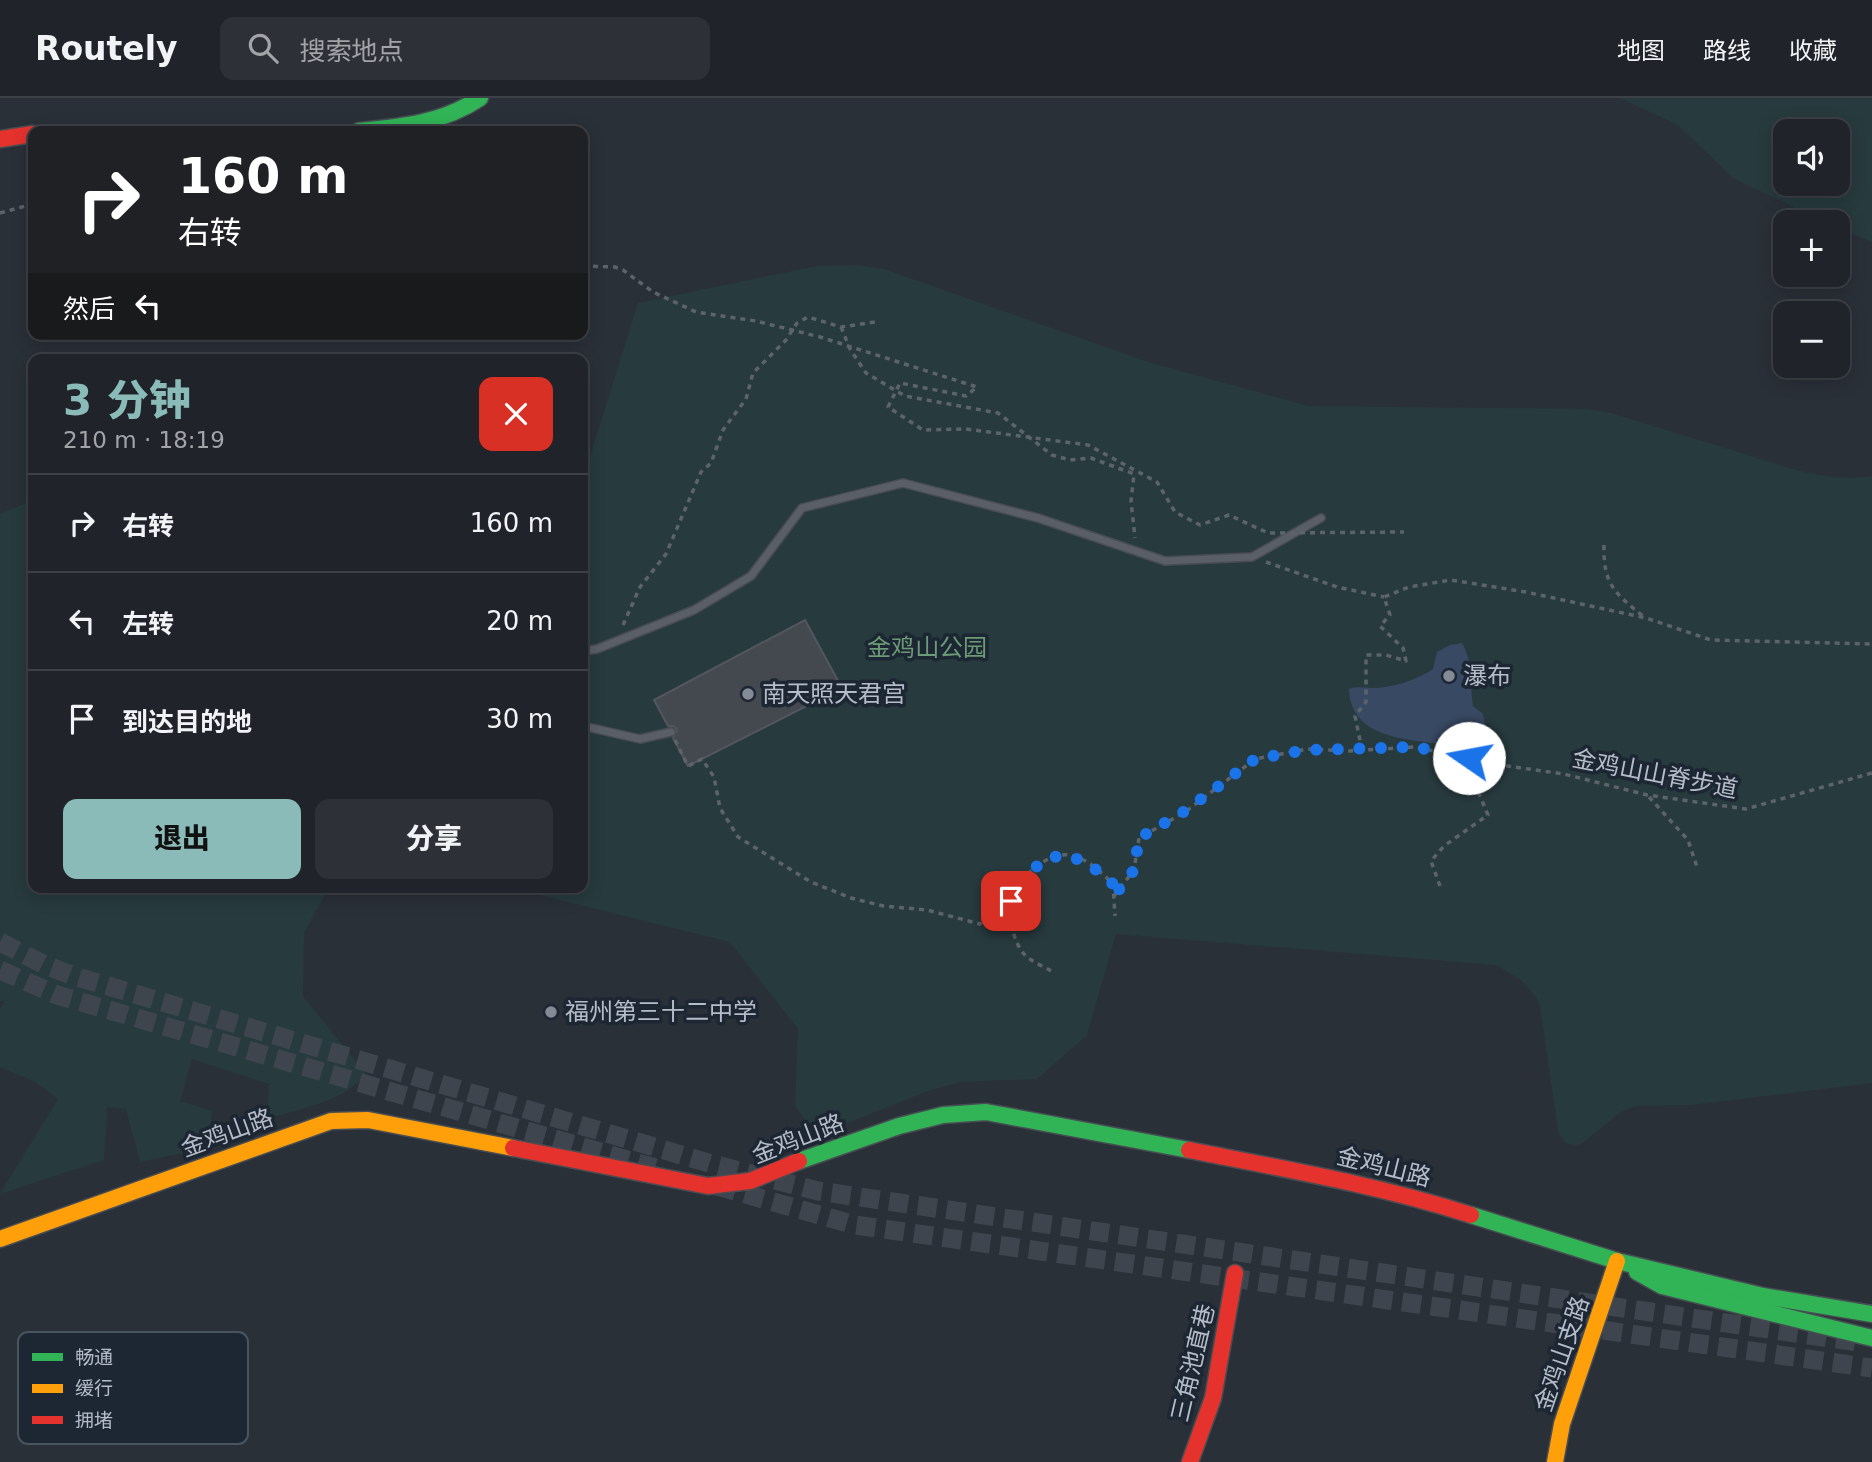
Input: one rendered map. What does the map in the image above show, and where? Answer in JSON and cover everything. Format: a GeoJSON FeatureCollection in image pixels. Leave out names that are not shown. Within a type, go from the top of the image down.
{"type":"FeatureCollection","features":[{"type":"Feature","properties":{"kind":"street"},"geometry":{"type":"LineString","coordinates":[[404,126],[452,116],[480,98]]}},
{"type":"Feature","properties":{"kind":"street"},"geometry":{"type":"LineString","coordinates":[[0,139],[28,135]]}},
{"type":"Feature","properties":{"kind":"street","name":"金鸡山路"},"geometry":{"type":"LineString","coordinates":[[0,1239],[331,1121],[368,1119],[708,1186],[726,1187],[755,1180],[814,1155],[923,1119],[978,1111],[1355,1181],[1402,1193],[1617,1261]]}},
{"type":"Feature","properties":{"kind":"street"},"geometry":{"type":"LineString","coordinates":[[1617,1261],[1763,1296],[1872,1314]]}},
{"type":"Feature","properties":{"kind":"street"},"geometry":{"type":"LineString","coordinates":[[1617,1261],[1662,1286],[1853,1332],[1872,1340]]}},
{"type":"Feature","properties":{"kind":"street","name":"金鸡山支路"},"geometry":{"type":"LineString","coordinates":[[1555,1462],[1562,1424],[1617,1261]]}},
{"type":"Feature","properties":{"kind":"street","name":"三角池直巷"},"geometry":{"type":"LineString","coordinates":[[1190,1462],[1213,1398],[1236,1273]]}},
{"type":"Feature","properties":{"kind":"lane"},"geometry":{"type":"LineString","coordinates":[[588,650],[613,643],[694,610],[751,576],[802,508],[902,483],[1038,518],[1165,561],[1252,557],[1321,518]]}},
{"type":"Feature","properties":{"kind":"lane"},"geometry":{"type":"LineString","coordinates":[[588,727],[640,739],[671,732]]}},
{"type":"Feature","properties":{"kind":"path"},"geometry":{"type":"LineString","coordinates":[[0,213],[28,205]]}},
{"type":"Feature","properties":{"kind":"path"},"geometry":{"type":"LineString","coordinates":[[588,266],[615,267],[623,270],[653,292],[696,312],[756,321],[820,337],[977,387],[966,396],[900,383],[888,407],[923,430],[966,429],[1088,445],[1157,482],[1175,512],[1200,525],[1229,515],[1268,533],[1404,532]]}},
{"type":"Feature","properties":{"kind":"path"},"geometry":{"type":"LineString","coordinates":[[613,643],[640,587],[666,554],[701,472],[711,463],[723,430],[746,398],[753,373],[786,340],[797,323],[808,317],[841,327],[875,322]]}},
{"type":"Feature","properties":{"kind":"path"},"geometry":{"type":"LineString","coordinates":[[841,327],[850,349],[866,373],[905,397],[998,413],[1052,456],[1070,460],[1091,458],[1133,474],[1131,501],[1137,551]]}},
{"type":"Feature","properties":{"kind":"path"},"geometry":{"type":"LineString","coordinates":[[1604,545],[1603,567],[1615,593],[1646,618]]}},
{"type":"Feature","properties":{"kind":"path"},"geometry":{"type":"LineString","coordinates":[[1252,557],[1337,587],[1384,597],[1409,587],[1451,580],[1527,592],[1646,618],[1711,640],[1872,644]]}},
{"type":"Feature","properties":{"kind":"path"},"geometry":{"type":"LineString","coordinates":[[1362,750],[1354,716],[1366,702],[1366,655],[1387,655],[1406,661],[1404,648],[1380,626],[1390,615],[1384,597]]}},
{"type":"Feature","properties":{"kind":"path"},"geometry":{"type":"LineString","coordinates":[[671,732],[688,766],[702,759],[714,778],[720,808],[738,837],[811,882],[883,906],[928,910],[980,925],[996,908],[1011,901]]}},
{"type":"Feature","properties":{"kind":"path","name":"金鸡山山脊步道"},"geometry":{"type":"LineString","coordinates":[[1114,896],[1134,870],[1139,838],[1185,811],[1255,759],[1307,750],[1415,747],[1564,774],[1647,795],[1746,808],[1872,773]]}},
{"type":"Feature","properties":{"kind":"path"},"geometry":{"type":"LineString","coordinates":[[1440,887],[1431,860],[1444,846],[1488,815],[1475,783],[1469,758]]}},
{"type":"Feature","properties":{"kind":"path"},"geometry":{"type":"LineString","coordinates":[[1647,795],[1688,840],[1697,867]]}},
{"type":"Feature","properties":{"kind":"path"},"geometry":{"type":"LineString","coordinates":[[1051,971],[1025,956],[1017,942],[1011,901],[1024,878],[1051,857],[1072,855],[1096,868],[1113,884],[1115,916]]}},
{"type":"Feature","properties":{"kind":"green space"},"geometry":{"type":"Polygon","coordinates":[[[1620,98],[1872,98],[1872,242],[1850,233],[1850,210],[1800,210],[1733,178],[1678,125],[1620,98]]]}},
{"type":"Feature","properties":{"kind":"green space","name":"金鸡山公园"},"geometry":{"type":"Polygon","coordinates":[[[856,265],[884,269],[1148,362],[1308,406],[1587,409],[1611,413],[1820,475],[1855,478],[1872,476],[1872,1083],[1692,1105],[1636,1106],[1621,1112],[1581,1144],[1572,1145],[1561,1138],[1558,1130],[1540,1007],[1536,997],[1521,980],[1496,965],[1116,934],[1087,1035],[1037,1079],[960,1082],[928,1091],[837,1127],[812,1130],[795,1106],[798,1029],[730,942],[531,893],[588,893],[588,463],[638,303],[817,266],[856,265]]]}},
{"type":"Feature","properties":{"kind":"green space"},"geometry":{"type":"Polygon","coordinates":[[[28,502],[28,893],[326,893],[304,933],[303,996],[366,1074],[357,1084],[333,1098],[267,1119],[269,1084],[192,1059],[180,1101],[212,1111],[208,1148],[140,1162],[126,1109],[107,1107],[104,1160],[0,1194],[58,1099],[35,1082],[0,1067],[0,1009],[5,1001],[0,1001],[0,514],[28,502]]]}},
{"type":"Feature","properties":{"kind":"water"},"geometry":{"type":"Polygon","coordinates":[[[1462,643],[1470,665],[1473,706],[1483,714],[1487,735],[1480,741],[1458,746],[1399,738],[1375,730],[1357,714],[1351,703],[1349,689],[1388,687],[1412,680],[1433,669],[1437,652],[1450,645],[1462,643]]]}},
{"type":"Feature","properties":{"kind":"building","name":"南天照天君宫"},"geometry":{"type":"Polygon","coordinates":[[[805,620],[842,688],[688,766],[673,738],[677,730],[668,726],[654,700],[805,620]]]}},
{"type":"Feature","properties":{"kind":"tunnel"},"geometry":{"type":"LineString","coordinates":[[0,942],[45,965],[74,976],[712,1164],[818,1191],[1864,1343]]}},
{"type":"Feature","properties":{"kind":"tunnel"},"geometry":{"type":"LineString","coordinates":[[0,970],[57,995],[655,1168]]}},
{"type":"Feature","properties":{"kind":"tunnel"},"geometry":{"type":"LineString","coordinates":[[717,1186],[855,1225],[1872,1368]]}},
{"type":"Feature","properties":{"kind":"traffic: fast"},"geometry":{"type":"LineString","coordinates":[[398,126],[452,113],[480,98]]}},
{"type":"Feature","properties":{"kind":"traffic: fast"},"geometry":{"type":"LineString","coordinates":[[799,1161],[899,1126],[943,1115],[986,1112],[1189,1150]]}},
{"type":"Feature","properties":{"kind":"traffic: fast"},"geometry":{"type":"LineString","coordinates":[[1471,1215],[1617,1261],[1763,1296],[1872,1314]]}},
{"type":"Feature","properties":{"kind":"traffic: fast"},"geometry":{"type":"LineString","coordinates":[[1637,1272],[1662,1286],[1872,1338]]}},
{"type":"Feature","properties":{"kind":"traffic: slow"},"geometry":{"type":"LineString","coordinates":[[0,1239],[331,1121],[368,1120],[513,1148]]}},
{"type":"Feature","properties":{"kind":"traffic: slow"},"geometry":{"type":"LineString","coordinates":[[1555,1462],[1562,1424],[1617,1261]]}},
{"type":"Feature","properties":{"kind":"traffic: jam"},"geometry":{"type":"LineString","coordinates":[[0,139],[28,135]]}},
{"type":"Feature","properties":{"kind":"traffic: jam"},"geometry":{"type":"LineString","coordinates":[[513,1148],[708,1186],[750,1181],[799,1161]]}},
{"type":"Feature","properties":{"kind":"traffic: jam"},"geometry":{"type":"LineString","coordinates":[[1189,1150],[1366,1186],[1471,1215]]}},
{"type":"Feature","properties":{"kind":"traffic: jam"},"geometry":{"type":"LineString","coordinates":[[1190,1462],[1213,1398],[1235,1273]]}},
{"type":"Feature","properties":{"kind":"place","name":"瀑布"},"geometry":{"type":"Point","coordinates":[1449,676]}},
{"type":"Feature","properties":{"kind":"place","name":"南天照天君宫"},"geometry":{"type":"Point","coordinates":[748,694]}},
{"type":"Feature","properties":{"kind":"place","name":"福州第三十二中学"},"geometry":{"type":"Point","coordinates":[551,1012]}},
{"type":"Feature","properties":{"kind":"route"},"geometry":{"type":"LineString","coordinates":[[1011,901],[1024,878],[1051,857],[1072,855],[1096,868],[1113,884],[1114,896],[1134,870],[1139,838],[1185,811],[1255,759],[1307,750],[1349,751],[1415,747],[1469,758]]}}]}
